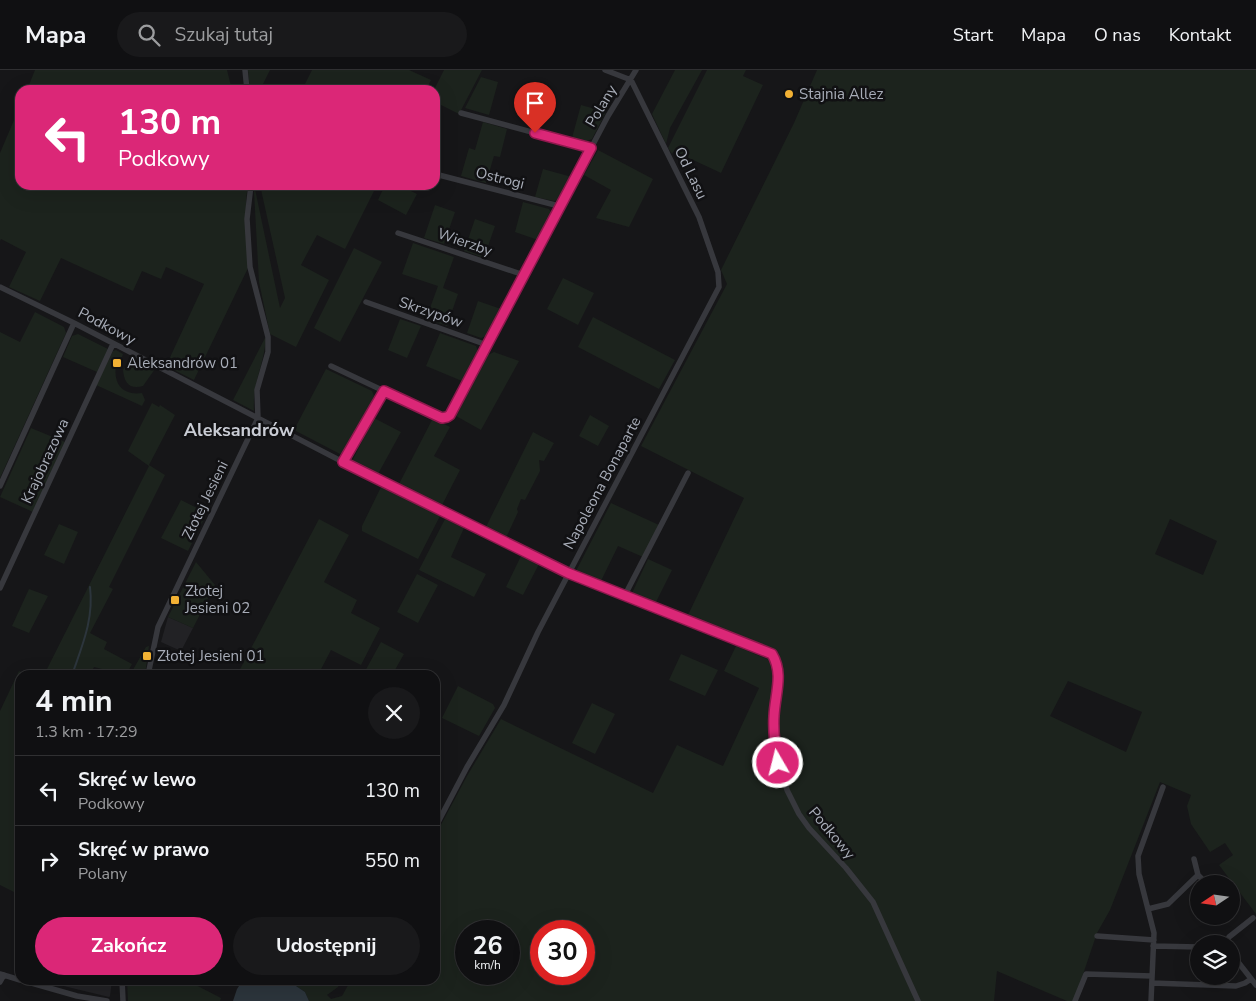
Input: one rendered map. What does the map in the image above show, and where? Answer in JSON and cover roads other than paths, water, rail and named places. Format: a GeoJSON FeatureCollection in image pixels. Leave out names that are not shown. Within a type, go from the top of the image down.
{"type":"FeatureCollection","features":[{"type":"Feature","properties":{"kind":"street"},"geometry":{"type":"LineString","coordinates":[[245,70],[246,85]]}},
{"type":"Feature","properties":{"kind":"street"},"geometry":{"type":"LineString","coordinates":[[605,70],[631,80]]}},
{"type":"Feature","properties":{"kind":"street","name":"Polany"},"geometry":{"type":"LineString","coordinates":[[384,391],[442,418],[447,417],[608,116],[636,70]]}},
{"type":"Feature","properties":{"kind":"street","name":"Od Lasu"},"geometry":{"type":"LineString","coordinates":[[631,80],[699,217],[720,281]]}},
{"type":"Feature","properties":{"kind":"street"},"geometry":{"type":"LineString","coordinates":[[461,113],[591,148]]}},
{"type":"Feature","properties":{"kind":"street","name":"Ostrogi"},"geometry":{"type":"LineString","coordinates":[[440,175],[559,206]]}},
{"type":"Feature","properties":{"kind":"street","name":"Złotej Jesieni"},"geometry":{"type":"LineString","coordinates":[[149,670],[158,626],[258,418],[257,390],[269,346],[250,267],[248,219],[251,190]]}},
{"type":"Feature","properties":{"kind":"street","name":"Wierzby"},"geometry":{"type":"LineString","coordinates":[[398,233],[524,275]]}},
{"type":"Feature","properties":{"kind":"street","name":"Napoleona Bonaparte"},"geometry":{"type":"LineString","coordinates":[[440,818],[467,767],[504,706],[538,632],[718,291],[720,281]]}},
{"type":"Feature","properties":{"kind":"street","name":"Podkowy"},"geometry":{"type":"LineString","coordinates":[[0,287],[74,323],[343,462],[568,573],[772,654],[778,663],[779,674],[774,714],[776,751],[787,790],[799,814],[809,828],[846,868],[873,902],[918,1001]]}},
{"type":"Feature","properties":{"kind":"street","name":"Skrzypów"},"geometry":{"type":"LineString","coordinates":[[366,302],[487,345]]}},
{"type":"Feature","properties":{"kind":"street"},"geometry":{"type":"LineString","coordinates":[[0,486],[74,323]]}},
{"type":"Feature","properties":{"kind":"street","name":"Krajobrazowa"},"geometry":{"type":"LineString","coordinates":[[0,588],[113,344]]}},
{"type":"Feature","properties":{"kind":"street"},"geometry":{"type":"LineString","coordinates":[[331,366],[384,391],[343,462]]}},
{"type":"Feature","properties":{"kind":"street"},"geometry":{"type":"LineString","coordinates":[[626,595],[688,473]]}},
{"type":"Feature","properties":{"kind":"street"},"geometry":{"type":"LineString","coordinates":[[1151,1001],[1153,926],[1139,874],[1138,856],[1163,787]]}},
{"type":"Feature","properties":{"kind":"street"},"geometry":{"type":"LineString","coordinates":[[1148,909],[1168,904],[1198,874],[1194,859]]}},
{"type":"Feature","properties":{"kind":"street"},"geometry":{"type":"LineString","coordinates":[[1232,935],[1253,918]]}},
{"type":"Feature","properties":{"kind":"street"},"geometry":{"type":"LineString","coordinates":[[1097,936],[1190,946]]}},
{"type":"Feature","properties":{"kind":"street"},"geometry":{"type":"LineString","coordinates":[[1240,964],[1256,985]]}},
{"type":"Feature","properties":{"kind":"street"},"geometry":{"type":"LineString","coordinates":[[1075,1001],[1086,974],[1152,976]]}},
{"type":"Feature","properties":{"kind":"street"},"geometry":{"type":"LineString","coordinates":[[0,982],[2,975],[15,978]]}},
{"type":"Feature","properties":{"kind":"street"},"geometry":{"type":"LineString","coordinates":[[1152,983],[1236,986],[1252,979]]}},
{"type":"Feature","properties":{"kind":"street"},"geometry":{"type":"LineString","coordinates":[[36,985],[76,998],[107,1001]]}},
{"type":"Feature","properties":{"kind":"street"},"geometry":{"type":"LineString","coordinates":[[122,985],[123,1001]]}},
{"type":"Feature","properties":{"kind":"waterway"},"geometry":{"type":"LineString","coordinates":[[74,670],[89,621],[90,587]]}},
{"type":"Feature","properties":{"kind":"place","name":"Stajnia Allez"},"geometry":{"type":"Point","coordinates":[789,94]}},
{"type":"Feature","properties":{"kind":"place","name":"Aleksandrów 01"},"geometry":{"type":"Point","coordinates":[117,363]}},
{"type":"Feature","properties":{"kind":"place","name":"Złotej Jesieni 02"},"geometry":{"type":"Point","coordinates":[175,600]}},
{"type":"Feature","properties":{"kind":"place","name":"Złotej Jesieni 01"},"geometry":{"type":"Point","coordinates":[147,656]}},
{"type":"Feature","properties":{"kind":"district","name":"Aleksandrów"},"geometry":{"type":"Point","coordinates":[239,430]}}]}
